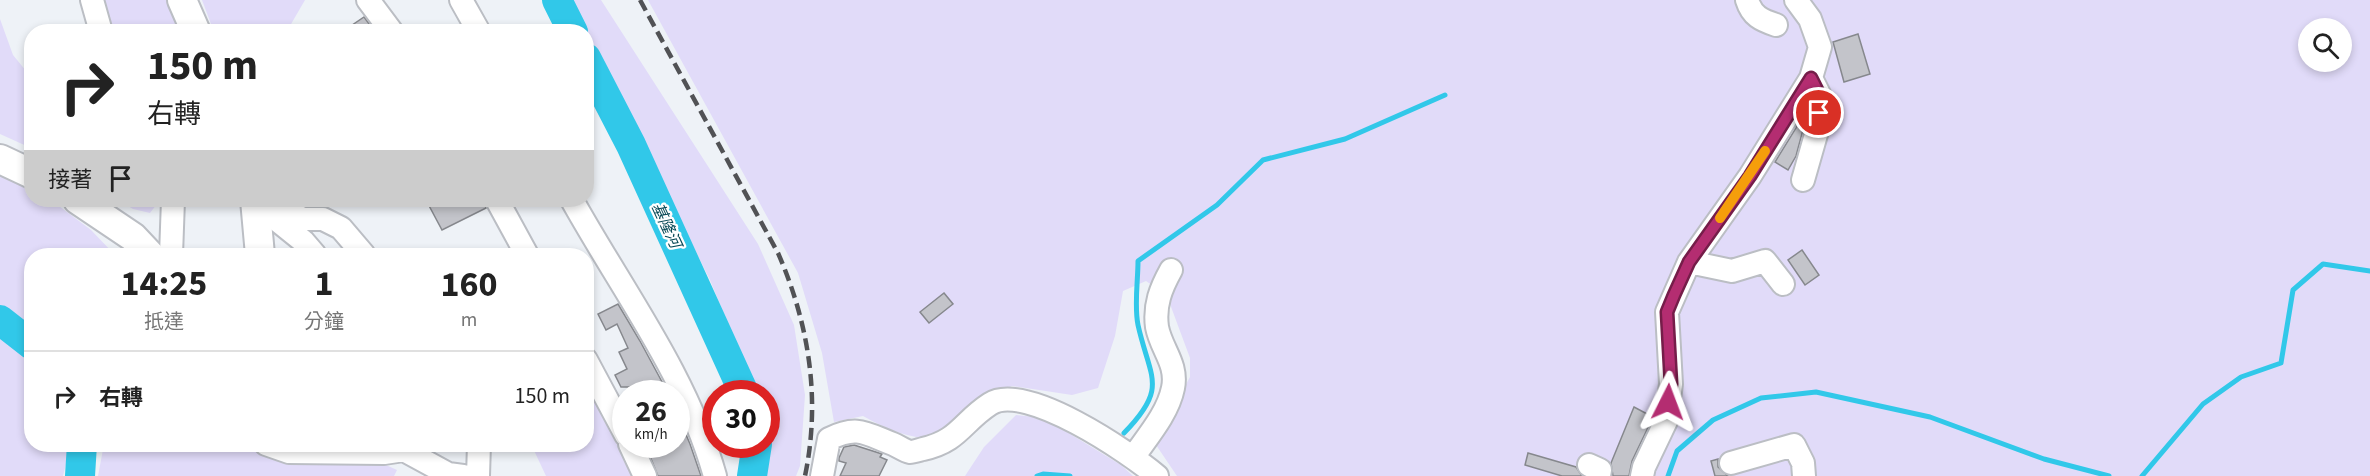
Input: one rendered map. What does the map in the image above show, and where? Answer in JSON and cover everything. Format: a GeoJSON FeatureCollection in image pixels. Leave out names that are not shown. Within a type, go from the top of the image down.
{"type":"FeatureCollection","features":[{"type":"Feature","properties":{"kind":"main road"},"geometry":{"type":"LineString","coordinates":[[182,0],[192,24]]}},
{"type":"Feature","properties":{"kind":"main road"},"geometry":{"type":"LineString","coordinates":[[0,159],[24,170]]}},
{"type":"Feature","properties":{"kind":"main road"},"geometry":{"type":"LineString","coordinates":[[88,207],[133,237],[143,248]]}},
{"type":"Feature","properties":{"kind":"main road"},"geometry":{"type":"LineString","coordinates":[[259,207],[260,248]]}},
{"type":"Feature","properties":{"kind":"street"},"geometry":{"type":"LineString","coordinates":[[92,0],[99,24]]}},
{"type":"Feature","properties":{"kind":"street"},"geometry":{"type":"LineString","coordinates":[[368,0],[386,24]]}},
{"type":"Feature","properties":{"kind":"street"},"geometry":{"type":"LineString","coordinates":[[461,0],[474,24]]}},
{"type":"Feature","properties":{"kind":"street"},"geometry":{"type":"LineString","coordinates":[[1747,0],[1750,10],[1760,19],[1776,25]]}},
{"type":"Feature","properties":{"kind":"street"},"geometry":{"type":"LineString","coordinates":[[1642,476],[1666,421],[1671,384],[1667,312],[1689,262],[1750,176],[1811,78],[1820,47],[1810,19],[1796,0]]}},
{"type":"Feature","properties":{"kind":"street"},"geometry":{"type":"LineString","coordinates":[[1803,180],[1819,124],[1820,96],[1811,78]]}},
{"type":"Feature","properties":{"kind":"street"},"geometry":{"type":"LineString","coordinates":[[171,248],[173,207]]}},
{"type":"Feature","properties":{"kind":"street"},"geometry":{"type":"LineString","coordinates":[[266,207],[309,248]]}},
{"type":"Feature","properties":{"kind":"street"},"geometry":{"type":"LineString","coordinates":[[274,207],[303,219],[323,219],[341,228],[358,248]]}},
{"type":"Feature","properties":{"kind":"street"},"geometry":{"type":"LineString","coordinates":[[501,207],[523,248]]}},
{"type":"Feature","properties":{"kind":"street"},"geometry":{"type":"LineString","coordinates":[[576,207],[647,325],[681,389],[707,447],[715,476]]}},
{"type":"Feature","properties":{"kind":"street"},"geometry":{"type":"LineString","coordinates":[[1689,262],[1732,271],[1765,261],[1783,284]]}},
{"type":"Feature","properties":{"kind":"street"},"geometry":{"type":"LineString","coordinates":[[1134,456],[1160,419],[1173,388],[1172,363],[1157,328],[1160,291],[1171,270]]}},
{"type":"Feature","properties":{"kind":"street"},"geometry":{"type":"LineString","coordinates":[[594,375],[612,409]]}},
{"type":"Feature","properties":{"kind":"street"},"geometry":{"type":"LineString","coordinates":[[822,476],[829,439],[846,430],[858,430],[910,452],[944,444],[992,402],[1014,399],[1041,406],[1099,434],[1134,456],[1157,476]]}},
{"type":"Feature","properties":{"kind":"street"},"geometry":{"type":"LineString","coordinates":[[1731,463],[1794,445],[1803,464],[1804,476]]}},
{"type":"Feature","properties":{"kind":"street"},"geometry":{"type":"LineString","coordinates":[[289,452],[391,452]]}},
{"type":"Feature","properties":{"kind":"street"},"geometry":{"type":"LineString","coordinates":[[408,452],[448,474],[464,476]]}},
{"type":"Feature","properties":{"kind":"street"},"geometry":{"type":"LineString","coordinates":[[432,452],[464,476]]}},
{"type":"Feature","properties":{"kind":"street"},"geometry":{"type":"LineString","coordinates":[[478,476],[479,452]]}},
{"type":"Feature","properties":{"kind":"street"},"geometry":{"type":"LineString","coordinates":[[637,458],[645,476]]}},
{"type":"Feature","properties":{"kind":"shaded area"},"geometry":{"type":"Polygon","coordinates":[[[98,0],[171,0],[182,24],[109,24],[98,0]]]}},
{"type":"Feature","properties":{"kind":"shaded area"},"geometry":{"type":"Polygon","coordinates":[[[202,0],[305,0],[291,24],[211,24],[202,0]]]}},
{"type":"Feature","properties":{"kind":"shaded area"},"geometry":{"type":"Polygon","coordinates":[[[569,0],[601,0],[758,244],[794,325],[805,395],[800,466],[796,476],[764,476],[764,458],[780,458],[780,380],[751,380],[710,280],[594,50],[594,24],[581,24],[569,0]]]}},
{"type":"Feature","properties":{"kind":"shaded area"},"geometry":{"type":"Polygon","coordinates":[[[648,0],[2370,0],[2370,476],[1177,476],[1154,442],[1190,377],[1190,358],[1167,296],[1146,281],[1123,291],[1115,336],[1098,388],[1072,395],[1012,386],[980,402],[936,439],[898,432],[863,416],[834,422],[822,353],[798,273],[648,0]]]}},
{"type":"Feature","properties":{"kind":"shaded area"},"geometry":{"type":"Polygon","coordinates":[[[0,19],[13,55],[24,68],[24,145],[0,134],[0,19]]]}},
{"type":"Feature","properties":{"kind":"shaded area"},"geometry":{"type":"Polygon","coordinates":[[[0,169],[24,183],[24,207],[60,207],[91,230],[108,248],[24,248],[24,320],[0,305],[0,169]]]}},
{"type":"Feature","properties":{"kind":"shaded area"},"geometry":{"type":"Polygon","coordinates":[[[130,207],[155,207],[150,213],[130,207]]]}},
{"type":"Feature","properties":{"kind":"shaded area"},"geometry":{"type":"Polygon","coordinates":[[[0,333],[24,355],[24,452],[67,452],[68,456],[63,476],[0,476],[0,333]]]}},
{"type":"Feature","properties":{"kind":"shaded area"},"geometry":{"type":"Polygon","coordinates":[[[594,395],[612,427],[612,458],[629,458],[635,476],[546,476],[535,452],[594,452],[594,395]]]}},
{"type":"Feature","properties":{"kind":"shaded area"},"geometry":{"type":"Polygon","coordinates":[[[1016,415],[1044,418],[1121,465],[1133,476],[965,476],[984,447],[1016,415]]]}},
{"type":"Feature","properties":{"kind":"shaded area"},"geometry":{"type":"Polygon","coordinates":[[[102,452],[265,452],[278,457],[325,464],[386,465],[397,470],[394,476],[98,476],[102,452]]]}},
{"type":"Feature","properties":{"kind":"building"},"geometry":{"type":"Polygon","coordinates":[[[364,17],[369,24],[354,24],[364,17]]]}},
{"type":"Feature","properties":{"kind":"building"},"geometry":{"type":"Polygon","coordinates":[[[1858,34],[1870,74],[1844,82],[1833,42],[1858,34]]]}},
{"type":"Feature","properties":{"kind":"building"},"geometry":{"type":"Polygon","coordinates":[[[1799,123],[1804,126],[1796,156],[1788,170],[1775,162],[1799,123]]]}},
{"type":"Feature","properties":{"kind":"building"},"geometry":{"type":"Polygon","coordinates":[[[430,207],[486,207],[486,208],[442,230],[430,207]]]}},
{"type":"Feature","properties":{"kind":"building"},"geometry":{"type":"Polygon","coordinates":[[[1802,250],[1819,275],[1805,285],[1788,260],[1802,250]]]}},
{"type":"Feature","properties":{"kind":"building"},"geometry":{"type":"Polygon","coordinates":[[[944,293],[953,304],[929,323],[920,312],[944,293]]]}},
{"type":"Feature","properties":{"kind":"building"},"geometry":{"type":"Polygon","coordinates":[[[618,304],[661,380],[618,380],[615,375],[627,369],[619,352],[628,348],[617,324],[606,330],[598,314],[618,304]]]}},
{"type":"Feature","properties":{"kind":"building"},"geometry":{"type":"Polygon","coordinates":[[[1634,407],[1653,417],[1632,461],[1629,476],[1613,476],[1611,463],[1634,407]]]}},
{"type":"Feature","properties":{"kind":"building"},"geometry":{"type":"Polygon","coordinates":[[[690,444],[701,476],[658,476],[651,458],[690,458],[690,444]]]}},
{"type":"Feature","properties":{"kind":"building"},"geometry":{"type":"Polygon","coordinates":[[[854,445],[882,454],[880,457],[887,460],[879,476],[840,476],[846,463],[839,461],[839,458],[844,447],[854,445]]]}},
{"type":"Feature","properties":{"kind":"building"},"geometry":{"type":"Polygon","coordinates":[[[1528,453],[1576,467],[1582,476],[1562,476],[1525,465],[1528,453]]]}},
{"type":"Feature","properties":{"kind":"building"},"geometry":{"type":"Polygon","coordinates":[[[1718,459],[1718,467],[1728,476],[1715,476],[1711,461],[1718,459]]]}},
{"type":"Feature","properties":{"kind":"waterway","name":"基隆河"},"geometry":{"type":"LineString","coordinates":[[557,0],[569,24]]}},
{"type":"Feature","properties":{"kind":"waterway","name":"基隆河"},"geometry":{"type":"LineString","coordinates":[[594,73],[631,145],[738,380]]}},
{"type":"Feature","properties":{"kind":"waterway"},"geometry":{"type":"LineString","coordinates":[[1124,433],[1147,404],[1152,382],[1137,318],[1138,261],[1217,205],[1263,160],[1345,139],[1445,95]]}},
{"type":"Feature","properties":{"kind":"waterway"},"geometry":{"type":"LineString","coordinates":[[2142,476],[2203,404],[2241,377],[2281,363],[2293,290],[2323,264],[2370,271]]}},
{"type":"Feature","properties":{"kind":"waterway"},"geometry":{"type":"LineString","coordinates":[[0,320],[24,339]]}},
{"type":"Feature","properties":{"kind":"waterway"},"geometry":{"type":"LineString","coordinates":[[1668,476],[1677,451],[1713,420],[1761,398],[1816,392],[1930,417],[2044,459],[2109,476]]}},
{"type":"Feature","properties":{"kind":"waterway"},"geometry":{"type":"LineString","coordinates":[[80,476],[82,452]]}},
{"type":"Feature","properties":{"kind":"waterway","name":"基隆河"},"geometry":{"type":"LineString","coordinates":[[752,476],[755,458]]}},
{"type":"Feature","properties":{"kind":"waterway"},"geometry":{"type":"LineString","coordinates":[[1037,476],[1043,474],[1070,476]]}},
{"type":"Feature","properties":{"kind":"railway"},"geometry":{"type":"LineString","coordinates":[[640,0],[778,253],[789,280],[804,334],[812,390],[810,447],[805,476]]}},
{"type":"Feature","properties":{"kind":"slow traffic"},"geometry":{"type":"LineString","coordinates":[[1720,218],[1765,151]]}},
{"type":"Feature","properties":{"kind":"route"},"geometry":{"type":"LineString","coordinates":[[1668,402],[1671,384],[1667,312],[1689,262],[1750,176],[1811,78],[1820,96],[1819,113]]}}]}
